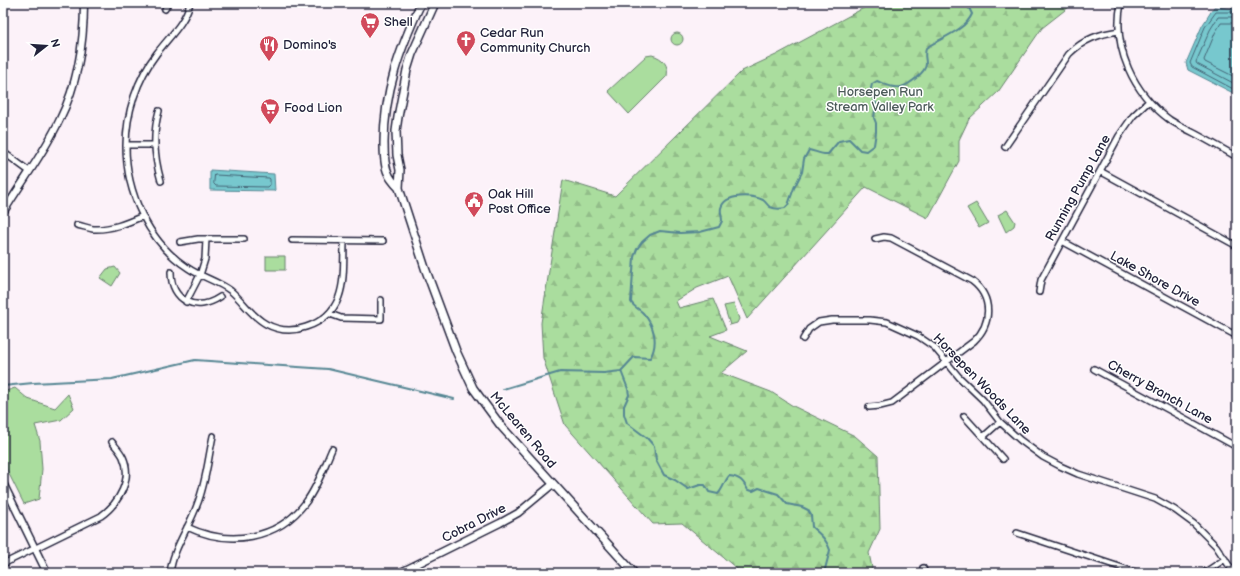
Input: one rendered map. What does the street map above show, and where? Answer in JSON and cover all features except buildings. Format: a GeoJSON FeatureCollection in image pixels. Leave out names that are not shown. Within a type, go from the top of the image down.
{"type":"FeatureCollection","features":[{"type":"Feature","properties":{"kind":"main road","name":"McLearen Road"},"geometry":{"type":"LineString","coordinates":[[421,3],[398,56],[391,80],[385,116],[384,149],[387,173],[399,188],[425,268],[456,351],[473,388],[500,426],[634,573]]}},
{"type":"Feature","properties":{"kind":"main road","name":"McLearen Road"},"geometry":{"type":"LineString","coordinates":[[399,188],[400,170],[397,155],[396,131],[404,83],[412,54],[435,3]]}},
{"type":"Feature","properties":{"kind":"street"},"geometry":{"type":"LineString","coordinates":[[3,213],[61,118],[79,61],[82,44],[84,3]]}},
{"type":"Feature","properties":{"kind":"street"},"geometry":{"type":"LineString","coordinates":[[165,9],[168,3]]}},
{"type":"Feature","properties":{"kind":"street"},"geometry":{"type":"LineString","coordinates":[[190,3],[182,22],[155,55],[139,83],[130,112],[126,145],[129,176],[133,192],[143,216],[153,233],[173,256],[200,275],[229,290],[237,296],[259,319],[280,329],[288,330],[302,328],[318,322],[330,314],[342,291],[344,241]]}},
{"type":"Feature","properties":{"kind":"street"},"geometry":{"type":"LineString","coordinates":[[1121,3],[1119,31],[1128,69],[1134,81],[1149,101],[1172,121],[1237,157]]}},
{"type":"Feature","properties":{"kind":"street"},"geometry":{"type":"LineString","coordinates":[[1005,147],[1069,54],[1091,37],[1119,31]]}},
{"type":"Feature","properties":{"kind":"street","name":"Running Pump Lane"},"geometry":{"type":"LineString","coordinates":[[1039,292],[1041,280],[1124,128],[1149,101]]}},
{"type":"Feature","properties":{"kind":"street"},"geometry":{"type":"LineString","coordinates":[[159,111],[155,128],[154,144],[156,162],[161,181]]}},
{"type":"Feature","properties":{"kind":"street"},"geometry":{"type":"LineString","coordinates":[[126,145],[154,144]]}},
{"type":"Feature","properties":{"kind":"street"},"geometry":{"type":"LineString","coordinates":[[3,152],[30,171]]}},
{"type":"Feature","properties":{"kind":"street"},"geometry":{"type":"LineString","coordinates":[[1100,171],[1237,246]]}},
{"type":"Feature","properties":{"kind":"street"},"geometry":{"type":"LineString","coordinates":[[78,224],[93,229],[110,228],[126,224],[143,216]]}},
{"type":"Feature","properties":{"kind":"street"},"geometry":{"type":"LineString","coordinates":[[869,407],[892,403],[974,341],[983,332],[988,316],[988,308],[984,294],[977,284],[891,238],[884,237],[875,239]]}},
{"type":"Feature","properties":{"kind":"street"},"geometry":{"type":"LineString","coordinates":[[180,242],[192,239],[244,240]]}},
{"type":"Feature","properties":{"kind":"street"},"geometry":{"type":"LineString","coordinates":[[186,302],[200,275],[205,259],[206,239]]}},
{"type":"Feature","properties":{"kind":"street"},"geometry":{"type":"LineString","coordinates":[[292,240],[383,241]]}},
{"type":"Feature","properties":{"kind":"street","name":"Lake Shore Drive"},"geometry":{"type":"LineString","coordinates":[[1062,241],[1237,336]]}},
{"type":"Feature","properties":{"kind":"street"},"geometry":{"type":"LineString","coordinates":[[171,272],[174,287],[177,293],[186,302],[201,304],[208,303],[220,297]]}},
{"type":"Feature","properties":{"kind":"street"},"geometry":{"type":"LineString","coordinates":[[330,314],[341,318],[381,319],[381,300]]}},
{"type":"Feature","properties":{"kind":"street","name":"Horsepen Woods Lane"},"geometry":{"type":"LineString","coordinates":[[803,339],[809,329],[819,322],[832,320],[870,320],[888,322],[918,336],[934,347],[959,377],[983,400],[1000,422],[1043,458],[1078,474],[1154,499],[1175,510],[1194,524],[1216,546],[1234,573]]}},
{"type":"Feature","properties":{"kind":"street","name":"Cherry Branch Lane"},"geometry":{"type":"LineString","coordinates":[[1094,369],[1237,447]]}},
{"type":"Feature","properties":{"kind":"street"},"geometry":{"type":"LineString","coordinates":[[964,416],[1003,459]]}},
{"type":"Feature","properties":{"kind":"street"},"geometry":{"type":"LineString","coordinates":[[983,437],[1000,422]]}},
{"type":"Feature","properties":{"kind":"street"},"geometry":{"type":"LineString","coordinates":[[170,573],[173,558],[178,545],[196,509],[203,488],[213,436]]}},
{"type":"Feature","properties":{"kind":"street"},"geometry":{"type":"LineString","coordinates":[[3,564],[101,516],[114,504],[123,488],[126,471],[123,457],[112,442]]}},
{"type":"Feature","properties":{"kind":"street"},"geometry":{"type":"LineString","coordinates":[[187,527],[209,535],[232,538],[257,535],[280,526],[298,511],[309,498],[316,487],[332,449]]}},
{"type":"Feature","properties":{"kind":"street"},"geometry":{"type":"LineString","coordinates":[[3,483],[47,573]]}},
{"type":"Feature","properties":{"kind":"street","name":"Cobra Drive"},"geometry":{"type":"LineString","coordinates":[[399,573],[512,516],[531,503],[553,484]]}},
{"type":"Feature","properties":{"kind":"street"},"geometry":{"type":"LineString","coordinates":[[1017,533],[1138,573]]}},
{"type":"Feature","properties":{"kind":"street"},"geometry":{"type":"LineString","coordinates":[[1204,573],[1225,559]]}},
{"type":"Feature","properties":{"kind":"green space","name":"Horsepen Run Stream Valley Park"},"geometry":{"type":"Polygon","coordinates":[[[873,3],[1074,3],[1042,28],[998,92],[969,119],[959,140],[959,161],[928,218],[866,187],[747,319],[728,276],[697,288],[676,301],[679,308],[713,299],[726,330],[710,336],[747,351],[721,373],[771,392],[793,406],[855,436],[878,456],[880,529],[869,553],[872,568],[869,573],[742,573],[682,523],[653,524],[565,425],[543,358],[541,323],[563,180],[615,196],[742,71],[776,55],[873,3]]]}},
{"type":"Feature","properties":{"kind":"green space"},"geometry":{"type":"Polygon","coordinates":[[[675,33],[679,33],[683,39],[679,45],[675,45],[671,41],[671,37],[675,33]]]}},
{"type":"Feature","properties":{"kind":"green space"},"geometry":{"type":"Polygon","coordinates":[[[652,55],[664,62],[667,68],[667,76],[629,114],[608,91],[646,56],[652,55]]]}},
{"type":"Feature","properties":{"kind":"green space"},"geometry":{"type":"Polygon","coordinates":[[[976,203],[988,223],[979,228],[967,208],[976,203]]]}},
{"type":"Feature","properties":{"kind":"green space"},"geometry":{"type":"Polygon","coordinates":[[[1007,210],[1015,222],[1014,226],[1006,232],[998,215],[1007,210]]]}},
{"type":"Feature","properties":{"kind":"green space"},"geometry":{"type":"Polygon","coordinates":[[[266,256],[285,256],[285,270],[266,270],[266,256]]]}},
{"type":"Feature","properties":{"kind":"green space"},"geometry":{"type":"Polygon","coordinates":[[[115,267],[120,273],[112,286],[100,278],[107,269],[115,267]]]}},
{"type":"Feature","properties":{"kind":"green space"},"geometry":{"type":"Polygon","coordinates":[[[734,304],[739,319],[737,323],[730,325],[724,306],[734,304]]]}},
{"type":"Feature","properties":{"kind":"green space"},"geometry":{"type":"Polygon","coordinates":[[[15,388],[28,399],[55,408],[68,394],[74,408],[61,420],[35,425],[40,441],[42,469],[39,499],[24,504],[3,462],[3,392],[15,388]]]}},
{"type":"Feature","properties":{"kind":"water"},"geometry":{"type":"Polygon","coordinates":[[[1214,7],[1237,9],[1237,95],[1188,70],[1186,63],[1202,26],[1214,7]]]}},
{"type":"Feature","properties":{"kind":"water"},"geometry":{"type":"Polygon","coordinates":[[[210,170],[274,174],[275,191],[210,190],[210,170]]]}},
{"type":"Feature","properties":{"kind":"waterway"},"geometry":{"type":"LineString","coordinates":[[824,573],[830,550],[825,540],[812,527],[811,515],[808,510],[802,507],[787,504],[778,494],[759,488],[753,491],[748,490],[741,480],[736,477],[729,476],[718,494],[709,492],[705,485],[688,489],[675,480],[664,475],[656,460],[654,446],[647,438],[627,423],[624,414],[624,406],[629,395],[621,371],[634,357],[650,358],[653,352],[655,340],[647,318],[631,302],[634,257],[642,242],[650,235],[660,231],[680,233],[700,232],[719,227],[722,221],[721,208],[724,203],[733,198],[740,196],[753,197],[763,200],[772,208],[785,208],[788,205],[802,172],[804,159],[809,150],[828,154],[839,141],[849,139],[860,150],[866,151],[874,145],[876,132],[876,123],[874,118],[876,103],[870,93],[872,84],[877,81],[889,86],[901,87],[916,78],[925,67],[926,48],[952,34],[969,20],[972,14],[964,3]]}},
{"type":"Feature","properties":{"kind":"waterway"},"geometry":{"type":"LineString","coordinates":[[3,386],[112,379],[195,360],[328,369],[454,399]]}},
{"type":"Feature","properties":{"kind":"waterway"},"geometry":{"type":"LineString","coordinates":[[503,389],[560,372],[604,373],[621,371]]}},
{"type":"Feature","properties":{"kind":"place","name":"Shell"},"geometry":{"type":"Point","coordinates":[370,39]}},
{"type":"Feature","properties":{"kind":"place","name":"Cedar Run Community Church"},"geometry":{"type":"Point","coordinates":[466,57]}},
{"type":"Feature","properties":{"kind":"place","name":"Domino's"},"geometry":{"type":"Point","coordinates":[269,62]}},
{"type":"Feature","properties":{"kind":"place","name":"Food Lion"},"geometry":{"type":"Point","coordinates":[270,125]}},
{"type":"Feature","properties":{"kind":"place","name":"Oak Hill Post Office"},"geometry":{"type":"Point","coordinates":[474,218]}}]}
